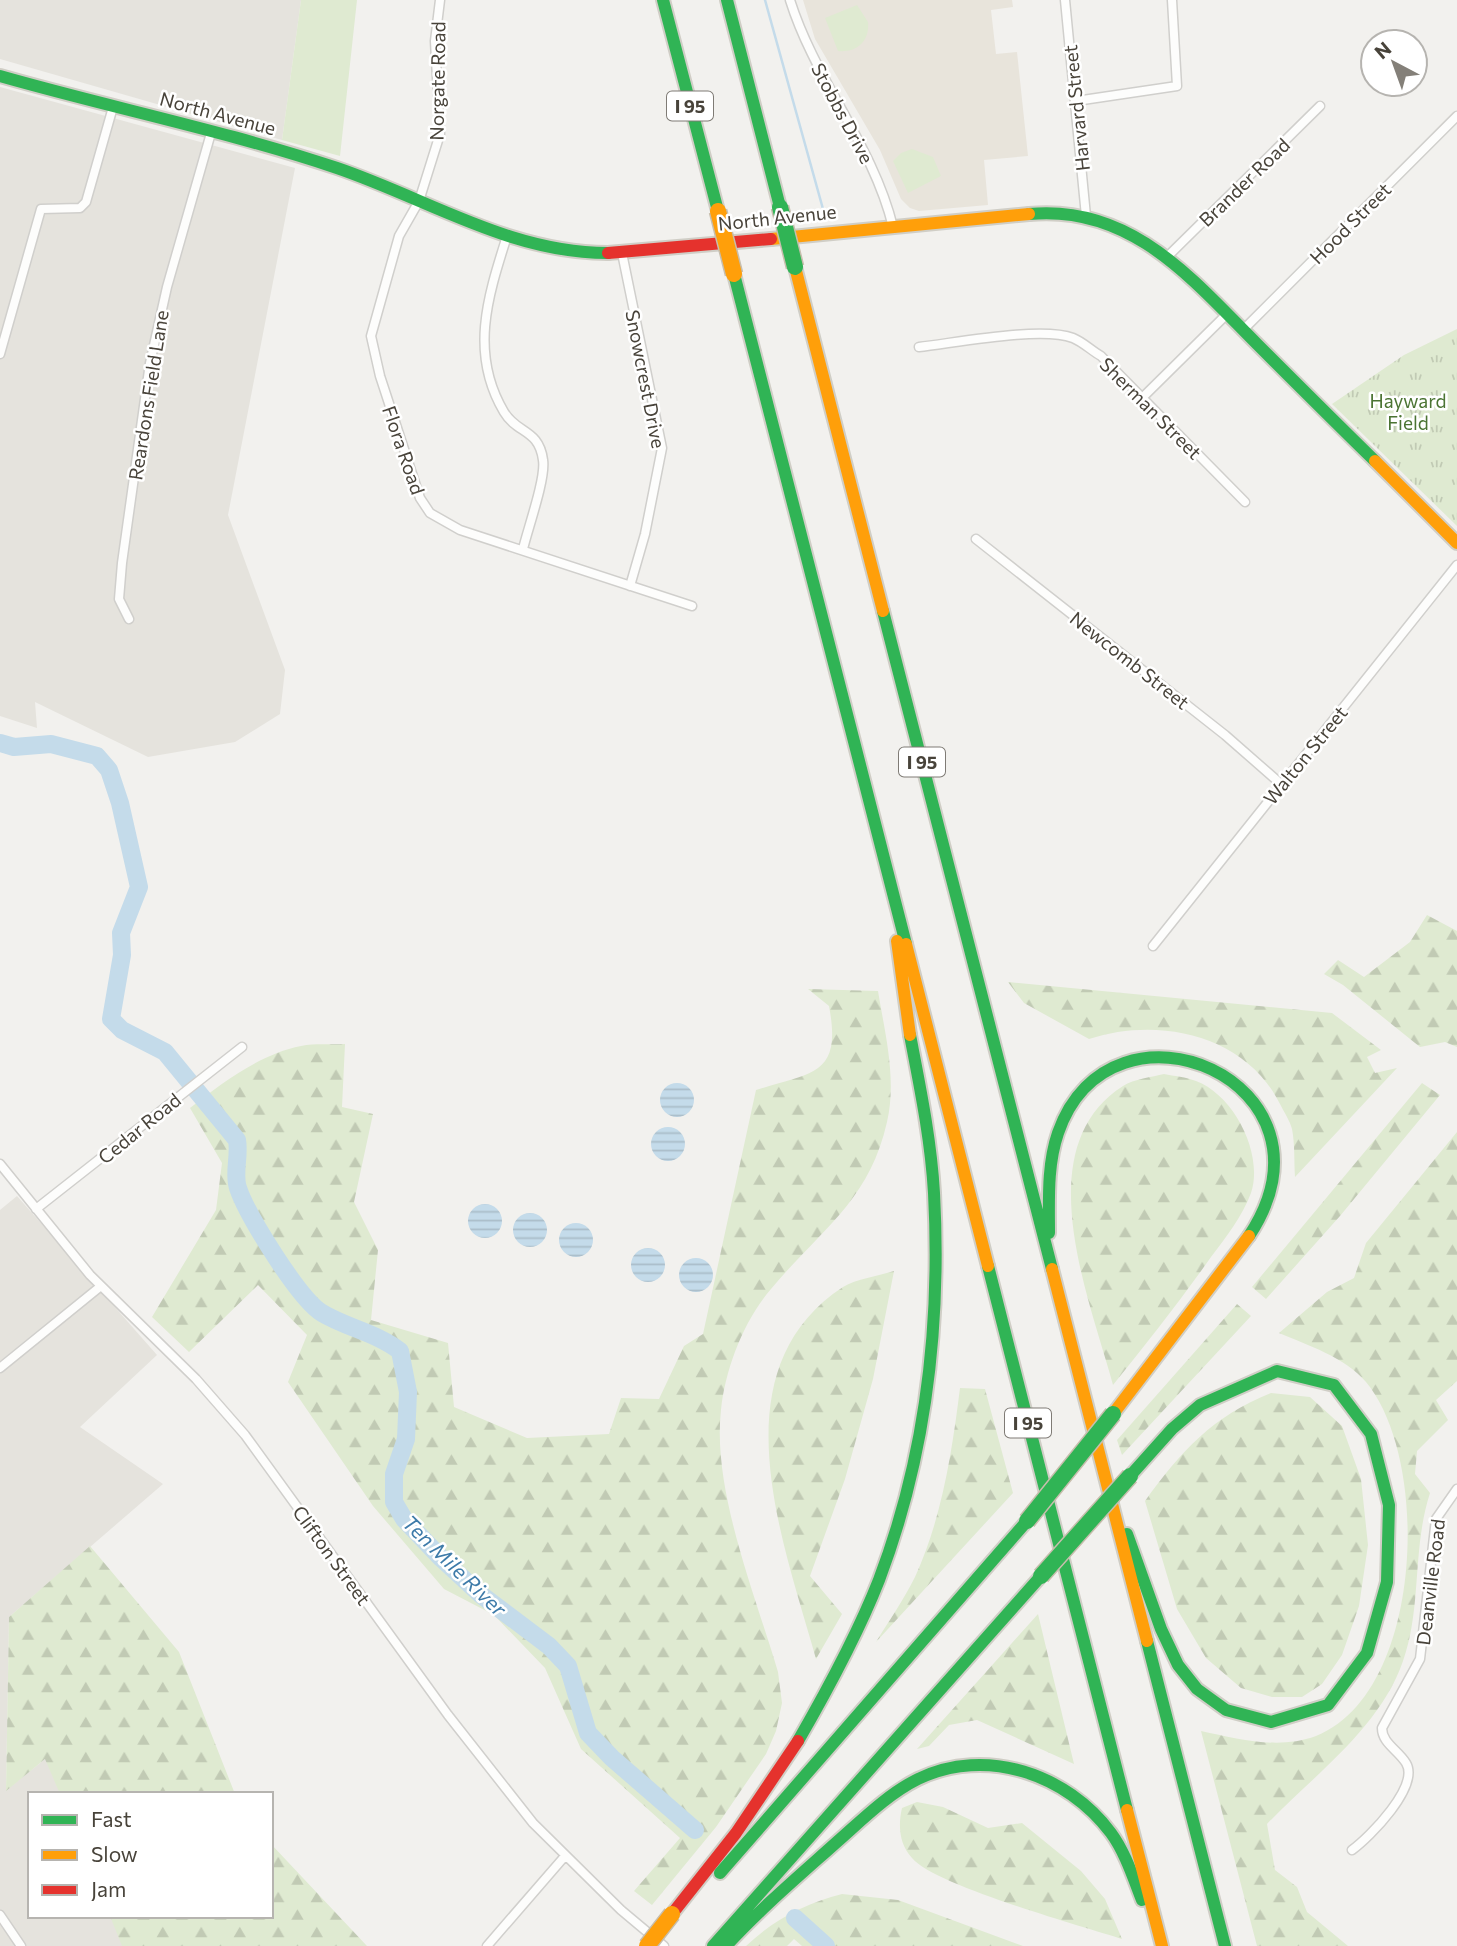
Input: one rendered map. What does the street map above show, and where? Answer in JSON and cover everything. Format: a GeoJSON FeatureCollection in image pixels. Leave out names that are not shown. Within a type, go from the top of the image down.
{"type":"FeatureCollection","features":[{"type":"Feature","properties":{"kind":"main road","name":"I 95"},"geometry":{"type":"LineString","coordinates":[[663,0],[1162,1946]]}},
{"type":"Feature","properties":{"kind":"main road","name":"I 95"},"geometry":{"type":"LineString","coordinates":[[727,0],[1225,1946]]}},
{"type":"Feature","properties":{"kind":"main road","name":"North Avenue"},"geometry":{"type":"LineString","coordinates":[[0,76],[340,170],[526,244],[569,253],[622,253],[1035,213],[1086,216],[1142,237],[1168,256],[1457,543]]}},
{"type":"Feature","properties":{"kind":"main road"},"geometry":{"type":"LineString","coordinates":[[676,1916],[771,1787],[827,1697],[880,1580],[914,1468],[933,1353],[936,1225],[926,1122],[899,973],[894,901]]}},
{"type":"Feature","properties":{"kind":"main road"},"geometry":{"type":"LineString","coordinates":[[649,1946],[1027,1521],[1114,1414],[1229,1263],[1265,1209],[1273,1174],[1272,1148],[1260,1111],[1245,1090],[1213,1067],[1176,1055],[1136,1058],[1093,1081],[1069,1109],[1055,1144],[1049,1188],[1049,1257]]}},
{"type":"Feature","properties":{"kind":"main road"},"geometry":{"type":"LineString","coordinates":[[713,1946],[1130,1476],[1194,1409],[1254,1376],[1279,1371],[1304,1373],[1328,1382],[1349,1397],[1368,1423],[1378,1450],[1387,1492],[1390,1538],[1386,1589],[1380,1617],[1366,1656],[1348,1689],[1321,1711],[1288,1722],[1246,1718],[1208,1700],[1193,1685],[1177,1662],[1136,1553],[1112,1502]]}},
{"type":"Feature","properties":{"kind":"main road"},"geometry":{"type":"LineString","coordinates":[[726,1946],[763,1907],[896,1793],[933,1773],[974,1765],[1003,1766],[1030,1772],[1065,1788],[1083,1801],[1116,1842],[1162,1946]]}},
{"type":"Feature","properties":{"kind":"street","name":"Norgate Road"},"geometry":{"type":"LineString","coordinates":[[419,201],[440,134],[435,41],[440,0]]}},
{"type":"Feature","properties":{"kind":"street","name":"Stobbs Drive"},"geometry":{"type":"LineString","coordinates":[[790,0],[807,45],[869,158],[886,198],[893,227]]}},
{"type":"Feature","properties":{"kind":"street","name":"Harvard Street"},"geometry":{"type":"LineString","coordinates":[[1065,0],[1086,216]]}},
{"type":"Feature","properties":{"kind":"street"},"geometry":{"type":"LineString","coordinates":[[1076,101],[1177,86],[1172,0]]}},
{"type":"Feature","properties":{"kind":"street","name":"Brander Road"},"geometry":{"type":"LineString","coordinates":[[1168,256],[1320,106]]}},
{"type":"Feature","properties":{"kind":"street"},"geometry":{"type":"LineString","coordinates":[[0,354],[41,209],[80,208],[86,202],[113,107]]}},
{"type":"Feature","properties":{"kind":"street","name":"Hood Street"},"geometry":{"type":"LineString","coordinates":[[1243,330],[1457,117]]}},
{"type":"Feature","properties":{"kind":"street","name":"Reardons Field Lane"},"geometry":{"type":"LineString","coordinates":[[129,619],[119,599],[150,363],[167,287],[211,133]]}},
{"type":"Feature","properties":{"kind":"street","name":"Flora Road"},"geometry":{"type":"LineString","coordinates":[[419,201],[399,236],[373,321],[371,336],[380,376],[419,498],[430,513],[460,530],[692,606]]}},
{"type":"Feature","properties":{"kind":"street"},"geometry":{"type":"LineString","coordinates":[[508,236],[482,332],[488,364],[504,412],[539,442],[544,463],[523,549]]}},
{"type":"Feature","properties":{"kind":"street","name":"Snowcrest Drive"},"geometry":{"type":"LineString","coordinates":[[622,253],[662,448],[645,534],[630,586]]}},
{"type":"Feature","properties":{"kind":"street"},"geometry":{"type":"LineString","coordinates":[[1142,398],[1227,314]]}},
{"type":"Feature","properties":{"kind":"street","name":"Sherman Street"},"geometry":{"type":"LineString","coordinates":[[919,347],[1048,335],[1073,338],[1101,356],[1245,502]]}},
{"type":"Feature","properties":{"kind":"street","name":"Newcomb Street"},"geometry":{"type":"LineString","coordinates":[[976,540],[1225,735],[1281,785]]}},
{"type":"Feature","properties":{"kind":"street","name":"Walton Street"},"geometry":{"type":"LineString","coordinates":[[1153,946],[1457,565]]}},
{"type":"Feature","properties":{"kind":"street","name":"Cedar Road"},"geometry":{"type":"LineString","coordinates":[[36,1209],[218,1063],[242,1047]]}},
{"type":"Feature","properties":{"kind":"street","name":"Clifton Street"},"geometry":{"type":"LineString","coordinates":[[0,1164],[101,1286],[196,1379],[244,1435],[492,1774],[565,1856],[664,1946]]}},
{"type":"Feature","properties":{"kind":"street"},"geometry":{"type":"LineString","coordinates":[[0,1368],[101,1286]]}},
{"type":"Feature","properties":{"kind":"street","name":"Deanville Road"},"geometry":{"type":"LineString","coordinates":[[1352,1850],[1377,1829],[1408,1778],[1406,1763],[1384,1739],[1382,1728],[1420,1659],[1436,1519],[1457,1489]]}},
{"type":"Feature","properties":{"kind":"street"},"geometry":{"type":"LineString","coordinates":[[487,1946],[565,1856]]}},
{"type":"Feature","properties":{"kind":"street"},"geometry":{"type":"LineString","coordinates":[[0,1915],[21,1946]]}},
{"type":"Feature","properties":{"kind":"shaded area"},"geometry":{"type":"Polygon","coordinates":[[[0,0],[301,0],[282,140],[0,59],[0,0]]]}},
{"type":"Feature","properties":{"kind":"shaded area"},"geometry":{"type":"Polygon","coordinates":[[[803,0],[1012,0],[1013,7],[991,10],[996,54],[1017,52],[1028,156],[984,160],[988,205],[919,211],[910,208],[901,199],[880,150],[815,39],[803,0]]]}},
{"type":"Feature","properties":{"kind":"shaded area"},"geometry":{"type":"Polygon","coordinates":[[[0,87],[295,168],[228,515],[285,670],[280,714],[235,742],[148,757],[35,702],[37,728],[0,716],[0,87]]]}},
{"type":"Feature","properties":{"kind":"shaded area"},"geometry":{"type":"Polygon","coordinates":[[[17,1196],[157,1355],[80,1427],[163,1484],[9,1617],[6,1790],[63,1745],[96,1792],[28,1792],[28,1918],[151,1918],[148,1946],[0,1946],[0,1210],[17,1196]]]}},
{"type":"Feature","properties":{"kind":"green space"},"geometry":{"type":"Polygon","coordinates":[[[301,0],[357,0],[340,156],[282,140],[301,0]]]}},
{"type":"Feature","properties":{"kind":"green space"},"geometry":{"type":"Polygon","coordinates":[[[857,5],[868,22],[867,35],[856,48],[838,51],[825,18],[857,5]]]}},
{"type":"Feature","properties":{"kind":"green space"},"geometry":{"type":"Polygon","coordinates":[[[912,149],[933,157],[941,176],[908,193],[893,161],[901,153],[912,149]]]}},
{"type":"Feature","properties":{"kind":"green space","name":"Hayward Field"},"geometry":{"type":"Polygon","coordinates":[[[1457,329],[1457,526],[1332,404],[1404,355],[1457,329]]]}},
{"type":"Feature","properties":{"kind":"green space"},"geometry":{"type":"Polygon","coordinates":[[[1427,915],[1457,931],[1457,1047],[1445,1042],[1420,1047],[1343,985],[1324,974],[1338,960],[1364,977],[1410,942],[1427,915]]]}},
{"type":"Feature","properties":{"kind":"green space"},"geometry":{"type":"Polygon","coordinates":[[[1008,982],[1332,1013],[1381,1050],[1367,1057],[1375,1073],[1397,1068],[1295,1177],[1294,1141],[1290,1123],[1265,1080],[1246,1062],[1223,1047],[1198,1037],[1171,1031],[1116,1032],[1089,1039],[1024,1003],[1008,982]]]}},
{"type":"Feature","properties":{"kind":"green space"},"geometry":{"type":"Polygon","coordinates":[[[808,989],[878,991],[889,1056],[890,1106],[879,1150],[868,1174],[841,1213],[761,1301],[744,1330],[731,1362],[721,1410],[723,1474],[737,1542],[778,1672],[782,1703],[776,1731],[766,1754],[716,1827],[652,1905],[634,1891],[680,1838],[581,1749],[545,1668],[494,1615],[444,1589],[373,1506],[288,1382],[307,1335],[258,1285],[189,1352],[152,1317],[216,1210],[222,1163],[190,1108],[228,1080],[271,1056],[306,1045],[345,1044],[342,1107],[373,1114],[354,1202],[378,1250],[371,1320],[448,1343],[454,1407],[527,1438],[609,1434],[621,1398],[659,1399],[684,1346],[703,1334],[756,1090],[808,1074],[827,1058],[832,1029],[829,1006],[808,989]]]}},
{"type":"Feature","properties":{"kind":"green space"},"geometry":{"type":"Polygon","coordinates":[[[1164,1074],[1196,1081],[1210,1088],[1234,1112],[1249,1144],[1254,1178],[1251,1193],[1233,1226],[1113,1385],[1080,1269],[1073,1226],[1071,1185],[1077,1147],[1094,1113],[1123,1086],[1164,1074]]]}},
{"type":"Feature","properties":{"kind":"green space"},"geometry":{"type":"Polygon","coordinates":[[[1422,1083],[1440,1095],[1340,1216],[1266,1299],[1252,1287],[1422,1083]]]}},
{"type":"Feature","properties":{"kind":"green space"},"geometry":{"type":"Polygon","coordinates":[[[1457,1132],[1457,1381],[1436,1400],[1448,1420],[1417,1451],[1415,1474],[1430,1493],[1421,1535],[1409,1641],[1403,1661],[1379,1708],[1325,1769],[1267,1824],[1275,1870],[1297,1887],[1307,1912],[1348,1946],[1257,1946],[1201,1731],[1258,1742],[1287,1742],[1316,1736],[1352,1712],[1379,1674],[1396,1626],[1406,1572],[1407,1517],[1401,1464],[1387,1418],[1366,1382],[1347,1365],[1279,1333],[1327,1292],[1354,1278],[1366,1243],[1457,1132]]]}},
{"type":"Feature","properties":{"kind":"green space"},"geometry":{"type":"Polygon","coordinates":[[[894,1271],[873,1379],[845,1479],[810,1576],[842,1614],[816,1659],[777,1512],[770,1461],[770,1411],[780,1364],[804,1322],[848,1284],[894,1271]]]}},
{"type":"Feature","properties":{"kind":"green space"},"geometry":{"type":"Polygon","coordinates":[[[1237,1304],[1251,1316],[1122,1455],[1117,1440],[1237,1304]]]}},
{"type":"Feature","properties":{"kind":"green space"},"geometry":{"type":"Polygon","coordinates":[[[960,1388],[985,1389],[1013,1493],[876,1642],[915,1577],[932,1532],[949,1460],[960,1388]]]}},
{"type":"Feature","properties":{"kind":"green space"},"geometry":{"type":"Polygon","coordinates":[[[1271,1393],[1310,1397],[1342,1426],[1361,1479],[1368,1545],[1359,1606],[1342,1655],[1322,1684],[1302,1697],[1272,1697],[1241,1688],[1206,1658],[1177,1609],[1145,1501],[1185,1451],[1215,1424],[1250,1402],[1271,1393]]]}},
{"type":"Feature","properties":{"kind":"green space"},"geometry":{"type":"Polygon","coordinates":[[[90,1546],[179,1652],[234,1792],[59,1792],[45,1759],[6,1791],[9,1617],[90,1546]]]}},
{"type":"Feature","properties":{"kind":"green space"},"geometry":{"type":"Polygon","coordinates":[[[1038,1614],[1074,1764],[977,1720],[949,1725],[929,1746],[917,1749],[1038,1614]]]}},
{"type":"Feature","properties":{"kind":"green space"},"geometry":{"type":"Polygon","coordinates":[[[917,1802],[943,1807],[988,1828],[1022,1823],[1081,1871],[1105,1899],[1122,1939],[1010,1904],[926,1869],[908,1853],[901,1834],[902,1808],[917,1802]]]}},
{"type":"Feature","properties":{"kind":"green space"},"geometry":{"type":"Polygon","coordinates":[[[273,1846],[367,1946],[122,1946],[111,1918],[273,1918],[273,1846]]]}},
{"type":"Feature","properties":{"kind":"green space"},"geometry":{"type":"Polygon","coordinates":[[[842,1894],[898,1900],[1023,1946],[802,1946],[794,1939],[787,1946],[746,1946],[767,1928],[791,1914],[842,1894]]]}},
{"type":"Feature","properties":{"kind":"water"},"geometry":{"type":"Polygon","coordinates":[[[677,1083],[689,1088],[694,1100],[689,1112],[677,1117],[665,1112],[660,1100],[665,1088],[677,1083]]]}},
{"type":"Feature","properties":{"kind":"water"},"geometry":{"type":"Polygon","coordinates":[[[668,1127],[680,1132],[685,1144],[680,1156],[668,1161],[656,1156],[651,1144],[656,1132],[668,1127]]]}},
{"type":"Feature","properties":{"kind":"water"},"geometry":{"type":"Polygon","coordinates":[[[485,1204],[497,1209],[502,1221],[497,1233],[485,1238],[473,1233],[468,1221],[473,1209],[485,1204]]]}},
{"type":"Feature","properties":{"kind":"water"},"geometry":{"type":"Polygon","coordinates":[[[530,1213],[542,1218],[547,1230],[542,1242],[530,1247],[518,1242],[513,1230],[518,1218],[530,1213]]]}},
{"type":"Feature","properties":{"kind":"water"},"geometry":{"type":"Polygon","coordinates":[[[576,1223],[588,1228],[593,1240],[588,1252],[576,1257],[564,1252],[559,1240],[564,1228],[576,1223]]]}},
{"type":"Feature","properties":{"kind":"water"},"geometry":{"type":"Polygon","coordinates":[[[648,1248],[660,1253],[665,1265],[660,1277],[648,1282],[636,1277],[631,1265],[636,1253],[648,1248]]]}},
{"type":"Feature","properties":{"kind":"water"},"geometry":{"type":"Polygon","coordinates":[[[696,1258],[708,1263],[713,1275],[708,1287],[696,1292],[684,1287],[679,1275],[684,1263],[696,1258]]]}},
{"type":"Feature","properties":{"kind":"waterway"},"geometry":{"type":"LineString","coordinates":[[765,0],[823,209]]}},
{"type":"Feature","properties":{"kind":"waterway","name":"Ten Mile River"},"geometry":{"type":"LineString","coordinates":[[0,743],[14,747],[51,744],[97,756],[109,770],[120,803],[139,887],[121,933],[122,955],[111,1019],[122,1030],[165,1052],[237,1140],[237,1182],[243,1201],[262,1236],[312,1305],[322,1313],[400,1351],[408,1392],[406,1439],[394,1474],[394,1502],[404,1519],[480,1594],[549,1646],[568,1666],[588,1733],[612,1758],[695,1830]]}},
{"type":"Feature","properties":{"kind":"waterway","name":"Ten Mile River"},"geometry":{"type":"LineString","coordinates":[[795,1918],[826,1946]]}},
{"type":"Feature","properties":{"kind":"traffic: fast"},"geometry":{"type":"LineString","coordinates":[[663,0],[718,211]]}},
{"type":"Feature","properties":{"kind":"traffic: fast"},"geometry":{"type":"LineString","coordinates":[[727,0],[780,207]]}},
{"type":"Feature","properties":{"kind":"traffic: fast"},"geometry":{"type":"LineString","coordinates":[[0,76],[296,155],[371,181],[470,222],[537,244],[572,251],[608,253]]}},
{"type":"Feature","properties":{"kind":"traffic: fast"},"geometry":{"type":"LineString","coordinates":[[780,207],[795,267]]}},
{"type":"Feature","properties":{"kind":"traffic: fast"},"geometry":{"type":"LineString","coordinates":[[1029,214],[1065,214],[1099,221],[1129,234],[1157,251],[1208,295],[1375,461]]}},
{"type":"Feature","properties":{"kind":"traffic: fast"},"geometry":{"type":"LineString","coordinates":[[734,274],[906,944]]}},
{"type":"Feature","properties":{"kind":"traffic: fast"},"geometry":{"type":"LineString","coordinates":[[883,611],[1052,1269]]}},
{"type":"Feature","properties":{"kind":"traffic: fast"},"geometry":{"type":"LineString","coordinates":[[798,1741],[842,1662],[879,1580],[908,1486],[927,1389],[935,1291],[934,1193],[928,1133],[910,1035]]}},
{"type":"Feature","properties":{"kind":"traffic: fast"},"geometry":{"type":"LineString","coordinates":[[1049,1233],[1049,1183],[1054,1145],[1058,1133],[1086,1087],[1125,1063],[1169,1058],[1212,1069],[1247,1095],[1270,1133],[1272,1181],[1249,1236]]}},
{"type":"Feature","properties":{"kind":"traffic: fast"},"geometry":{"type":"LineString","coordinates":[[988,1266],[1127,1810]]}},
{"type":"Feature","properties":{"kind":"traffic: fast"},"geometry":{"type":"LineString","coordinates":[[1127,1534],[1161,1629],[1178,1665],[1197,1689],[1226,1710],[1271,1722],[1328,1705],[1367,1653],[1387,1582],[1389,1505],[1371,1434],[1334,1385],[1277,1371],[1200,1405],[1172,1429],[1130,1476]]}},
{"type":"Feature","properties":{"kind":"traffic: fast"},"geometry":{"type":"LineString","coordinates":[[1027,1521],[1113,1414]]}},
{"type":"Feature","properties":{"kind":"traffic: fast"},"geometry":{"type":"LineString","coordinates":[[1041,1576],[1130,1476]]}},
{"type":"Feature","properties":{"kind":"traffic: fast"},"geometry":{"type":"LineString","coordinates":[[720,1873],[1027,1521]]}},
{"type":"Feature","properties":{"kind":"traffic: fast"},"geometry":{"type":"LineString","coordinates":[[713,1946],[1041,1576]]}},
{"type":"Feature","properties":{"kind":"traffic: fast"},"geometry":{"type":"LineString","coordinates":[[1147,1641],[1225,1946]]}},
{"type":"Feature","properties":{"kind":"traffic: fast"},"geometry":{"type":"LineString","coordinates":[[726,1946],[781,1892],[886,1799],[918,1779],[944,1769],[971,1765],[997,1766],[1023,1772],[1049,1781],[1072,1795],[1093,1812],[1116,1840],[1142,1900]]}},
{"type":"Feature","properties":{"kind":"traffic: slow"},"geometry":{"type":"LineString","coordinates":[[718,211],[734,274]]}},
{"type":"Feature","properties":{"kind":"traffic: slow"},"geometry":{"type":"LineString","coordinates":[[771,239],[1029,214]]}},
{"type":"Feature","properties":{"kind":"traffic: slow"},"geometry":{"type":"LineString","coordinates":[[795,267],[883,611]]}},
{"type":"Feature","properties":{"kind":"traffic: slow"},"geometry":{"type":"LineString","coordinates":[[1375,461],[1457,543]]}},
{"type":"Feature","properties":{"kind":"traffic: slow"},"geometry":{"type":"LineString","coordinates":[[897,941],[910,1035]]}},
{"type":"Feature","properties":{"kind":"traffic: slow"},"geometry":{"type":"LineString","coordinates":[[906,944],[988,1266]]}},
{"type":"Feature","properties":{"kind":"traffic: slow"},"geometry":{"type":"LineString","coordinates":[[1113,1414],[1249,1236]]}},
{"type":"Feature","properties":{"kind":"traffic: slow"},"geometry":{"type":"LineString","coordinates":[[1052,1269],[1147,1641]]}},
{"type":"Feature","properties":{"kind":"traffic: slow"},"geometry":{"type":"LineString","coordinates":[[1127,1810],[1162,1946]]}},
{"type":"Feature","properties":{"kind":"traffic: slow"},"geometry":{"type":"LineString","coordinates":[[647,1946],[672,1914]]}},
{"type":"Feature","properties":{"kind":"traffic: jam"},"geometry":{"type":"LineString","coordinates":[[608,253],[771,239]]}},
{"type":"Feature","properties":{"kind":"traffic: jam"},"geometry":{"type":"LineString","coordinates":[[672,1914],[736,1833],[798,1741]]}}]}
